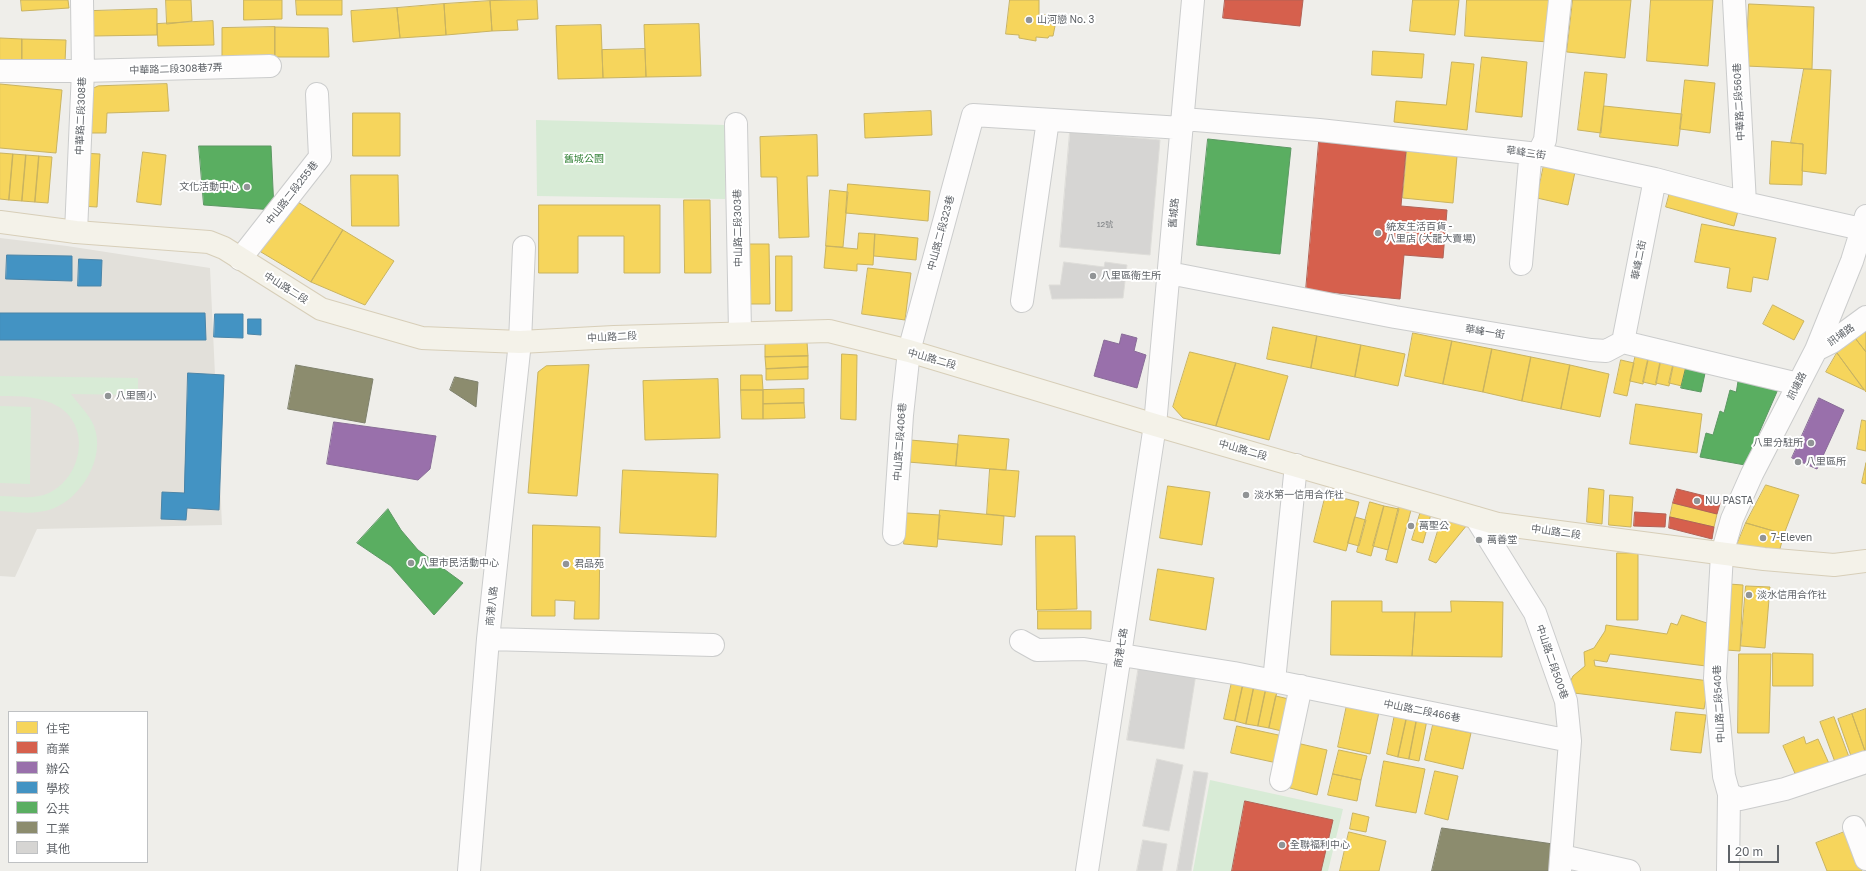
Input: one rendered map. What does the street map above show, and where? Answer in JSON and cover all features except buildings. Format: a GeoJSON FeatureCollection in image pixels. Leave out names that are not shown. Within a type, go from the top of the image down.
{"type":"FeatureCollection","features":[{"type":"Feature","properties":{"kind":"main road","name":"中山路二段"},"geometry":{"type":"LineString","coordinates":[[0,222],[76,232],[209,242],[224,248],[321,309],[422,338],[520,342],[740,332],[829,331],[909,352],[1498,524],[1722,554],[1834,565],[1866,561]]}},
{"type":"Feature","properties":{"kind":"street","name":"中華路二段308巷"},"geometry":{"type":"LineString","coordinates":[[76,232],[82,71],[82,0]]}},
{"type":"Feature","properties":{"kind":"street","name":"舊城路"},"geometry":{"type":"LineString","coordinates":[[1155,425],[1193,0]]}},
{"type":"Feature","properties":{"kind":"street"},"geometry":{"type":"LineString","coordinates":[[1520,264],[1530,160],[1538,154],[1545,140],[1560,0]]}},
{"type":"Feature","properties":{"kind":"street","name":"中華路二段560巷"},"geometry":{"type":"LineString","coordinates":[[1734,0],[1744,203]]}},
{"type":"Feature","properties":{"kind":"street","name":"中華路二段308巷7弄"},"geometry":{"type":"LineString","coordinates":[[0,71],[82,71],[270,66]]}},
{"type":"Feature","properties":{"kind":"street","name":"中山路二段255巷"},"geometry":{"type":"LineString","coordinates":[[240,259],[320,157],[317,94]]}},
{"type":"Feature","properties":{"kind":"street","name":"華峰三街"},"geometry":{"type":"LineString","coordinates":[[973,115],[1048,120],[1319,130],[1538,154],[1656,179],[1744,203],[1865,225]]}},
{"type":"Feature","properties":{"kind":"street","name":"中山路二段323巷"},"geometry":{"type":"LineString","coordinates":[[909,352],[973,115]]}},
{"type":"Feature","properties":{"kind":"street"},"geometry":{"type":"LineString","coordinates":[[1022,301],[1048,120]]}},
{"type":"Feature","properties":{"kind":"street","name":"中山路二段303巷"},"geometry":{"type":"LineString","coordinates":[[736,124],[740,332]]}},
{"type":"Feature","properties":{"kind":"street","name":"華峰二街"},"geometry":{"type":"LineString","coordinates":[[1623,342],[1656,179]]}},
{"type":"Feature","properties":{"kind":"street","name":"訊塘路"},"geometry":{"type":"LineString","coordinates":[[1722,554],[1732,519],[1752,474],[1816,350],[1865,225]]}},
{"type":"Feature","properties":{"kind":"street","name":"商港八路"},"geometry":{"type":"LineString","coordinates":[[469,871],[488,639],[520,342],[524,247]]}},
{"type":"Feature","properties":{"kind":"street","name":"華峰一街"},"geometry":{"type":"LineString","coordinates":[[1169,273],[1395,317],[1591,350],[1606,351],[1623,342]]}},
{"type":"Feature","properties":{"kind":"street","name":"訊埔路"},"geometry":{"type":"LineString","coordinates":[[1816,350],[1832,342],[1866,317]]}},
{"type":"Feature","properties":{"kind":"street"},"geometry":{"type":"LineString","coordinates":[[1623,342],[1798,384]]}},
{"type":"Feature","properties":{"kind":"street","name":"中山路二段406巷"},"geometry":{"type":"LineString","coordinates":[[894,534],[902,415],[909,352]]}},
{"type":"Feature","properties":{"kind":"street","name":"商港七路"},"geometry":{"type":"LineString","coordinates":[[1087,871],[1155,425]]}},
{"type":"Feature","properties":{"kind":"street"},"geometry":{"type":"LineString","coordinates":[[1274,681],[1296,466]]}},
{"type":"Feature","properties":{"kind":"street","name":"中山路二段500巷"},"geometry":{"type":"LineString","coordinates":[[1476,518],[1535,613],[1566,701],[1570,741],[1561,863]]}},
{"type":"Feature","properties":{"kind":"street","name":"中山路二段540巷"},"geometry":{"type":"LineString","coordinates":[[1722,554],[1716,678],[1724,776],[1735,797],[1728,871]]}},
{"type":"Feature","properties":{"kind":"street"},"geometry":{"type":"LineString","coordinates":[[488,639],[714,646]]}},
{"type":"Feature","properties":{"kind":"street","name":"中山路二段466巷"},"geometry":{"type":"LineString","coordinates":[[1022,641],[1037,650],[1084,648],[1234,673],[1570,741]]}},
{"type":"Feature","properties":{"kind":"street"},"geometry":{"type":"LineString","coordinates":[[1281,780],[1301,686]]}},
{"type":"Feature","properties":{"kind":"street"},"geometry":{"type":"LineString","coordinates":[[1735,797],[1785,789],[1866,762]]}},
{"type":"Feature","properties":{"kind":"street"},"geometry":{"type":"LineString","coordinates":[[1854,828],[1866,858]]}},
{"type":"Feature","properties":{"kind":"street"},"geometry":{"type":"LineString","coordinates":[[1561,863],[1629,871]]}},
{"type":"Feature","properties":{"kind":"shaded area","name":"八里國小"},"geometry":{"type":"Polygon","coordinates":[[[0,238],[67,246],[210,268],[222,525],[37,529],[15,577],[0,576],[0,238]]]}},
{"type":"Feature","properties":{"kind":"green space","name":"舊城公園"},"geometry":{"type":"Polygon","coordinates":[[[536,120],[726,125],[725,199],[537,196],[536,120]]]}},
{"type":"Feature","properties":{"kind":"green space"},"geometry":{"type":"Polygon","coordinates":[[[0,376],[138,378],[138,395],[71,394],[94,426],[97,438],[97,450],[89,475],[82,486],[63,504],[52,509],[33,513],[0,511],[0,496],[24,497],[43,495],[60,486],[69,476],[75,465],[79,439],[76,427],[69,416],[52,403],[31,397],[0,396],[0,376]]]}},
{"type":"Feature","properties":{"kind":"green space"},"geometry":{"type":"Polygon","coordinates":[[[0,406],[31,407],[30,484],[0,483],[0,406]]]}},
{"type":"Feature","properties":{"kind":"green space"},"geometry":{"type":"Polygon","coordinates":[[[1210,780],[1343,809],[1328,871],[1193,871],[1210,780]]]}},
{"type":"Feature","properties":{"kind":"place","name":"山河戀 No. 3"},"geometry":{"type":"Point","coordinates":[1029,20]}},
{"type":"Feature","properties":{"kind":"place","name":"文化活動中心"},"geometry":{"type":"Point","coordinates":[247,187]}},
{"type":"Feature","properties":{"kind":"place","name":"統友生活百貨 - 八里店 (大龍大賣場)"},"geometry":{"type":"Point","coordinates":[1378,233]}},
{"type":"Feature","properties":{"kind":"place","name":"八里區衛生所"},"geometry":{"type":"Point","coordinates":[1093,276]}},
{"type":"Feature","properties":{"kind":"place","name":"八里國小"},"geometry":{"type":"Point","coordinates":[108,396]}},
{"type":"Feature","properties":{"kind":"place","name":"八里分駐所"},"geometry":{"type":"Point","coordinates":[1811,443]}},
{"type":"Feature","properties":{"kind":"place","name":"八里區所"},"geometry":{"type":"Point","coordinates":[1798,462]}},
{"type":"Feature","properties":{"kind":"place","name":"淡水第一信用合作社"},"geometry":{"type":"Point","coordinates":[1246,495]}},
{"type":"Feature","properties":{"kind":"place","name":"NU PASTA"},"geometry":{"type":"Point","coordinates":[1697,501]}},
{"type":"Feature","properties":{"kind":"place","name":"萬聖公"},"geometry":{"type":"Point","coordinates":[1411,526]}},
{"type":"Feature","properties":{"kind":"place","name":"7-Eleven"},"geometry":{"type":"Point","coordinates":[1763,538]}},
{"type":"Feature","properties":{"kind":"place","name":"萬善堂"},"geometry":{"type":"Point","coordinates":[1479,540]}},
{"type":"Feature","properties":{"kind":"place","name":"八里市民活動中心"},"geometry":{"type":"Point","coordinates":[411,563]}},
{"type":"Feature","properties":{"kind":"place","name":"君品苑"},"geometry":{"type":"Point","coordinates":[566,564]}},
{"type":"Feature","properties":{"kind":"place","name":"淡水信用合作社"},"geometry":{"type":"Point","coordinates":[1749,595]}},
{"type":"Feature","properties":{"kind":"place","name":"全聯福利中心"},"geometry":{"type":"Point","coordinates":[1282,845]}}]}
